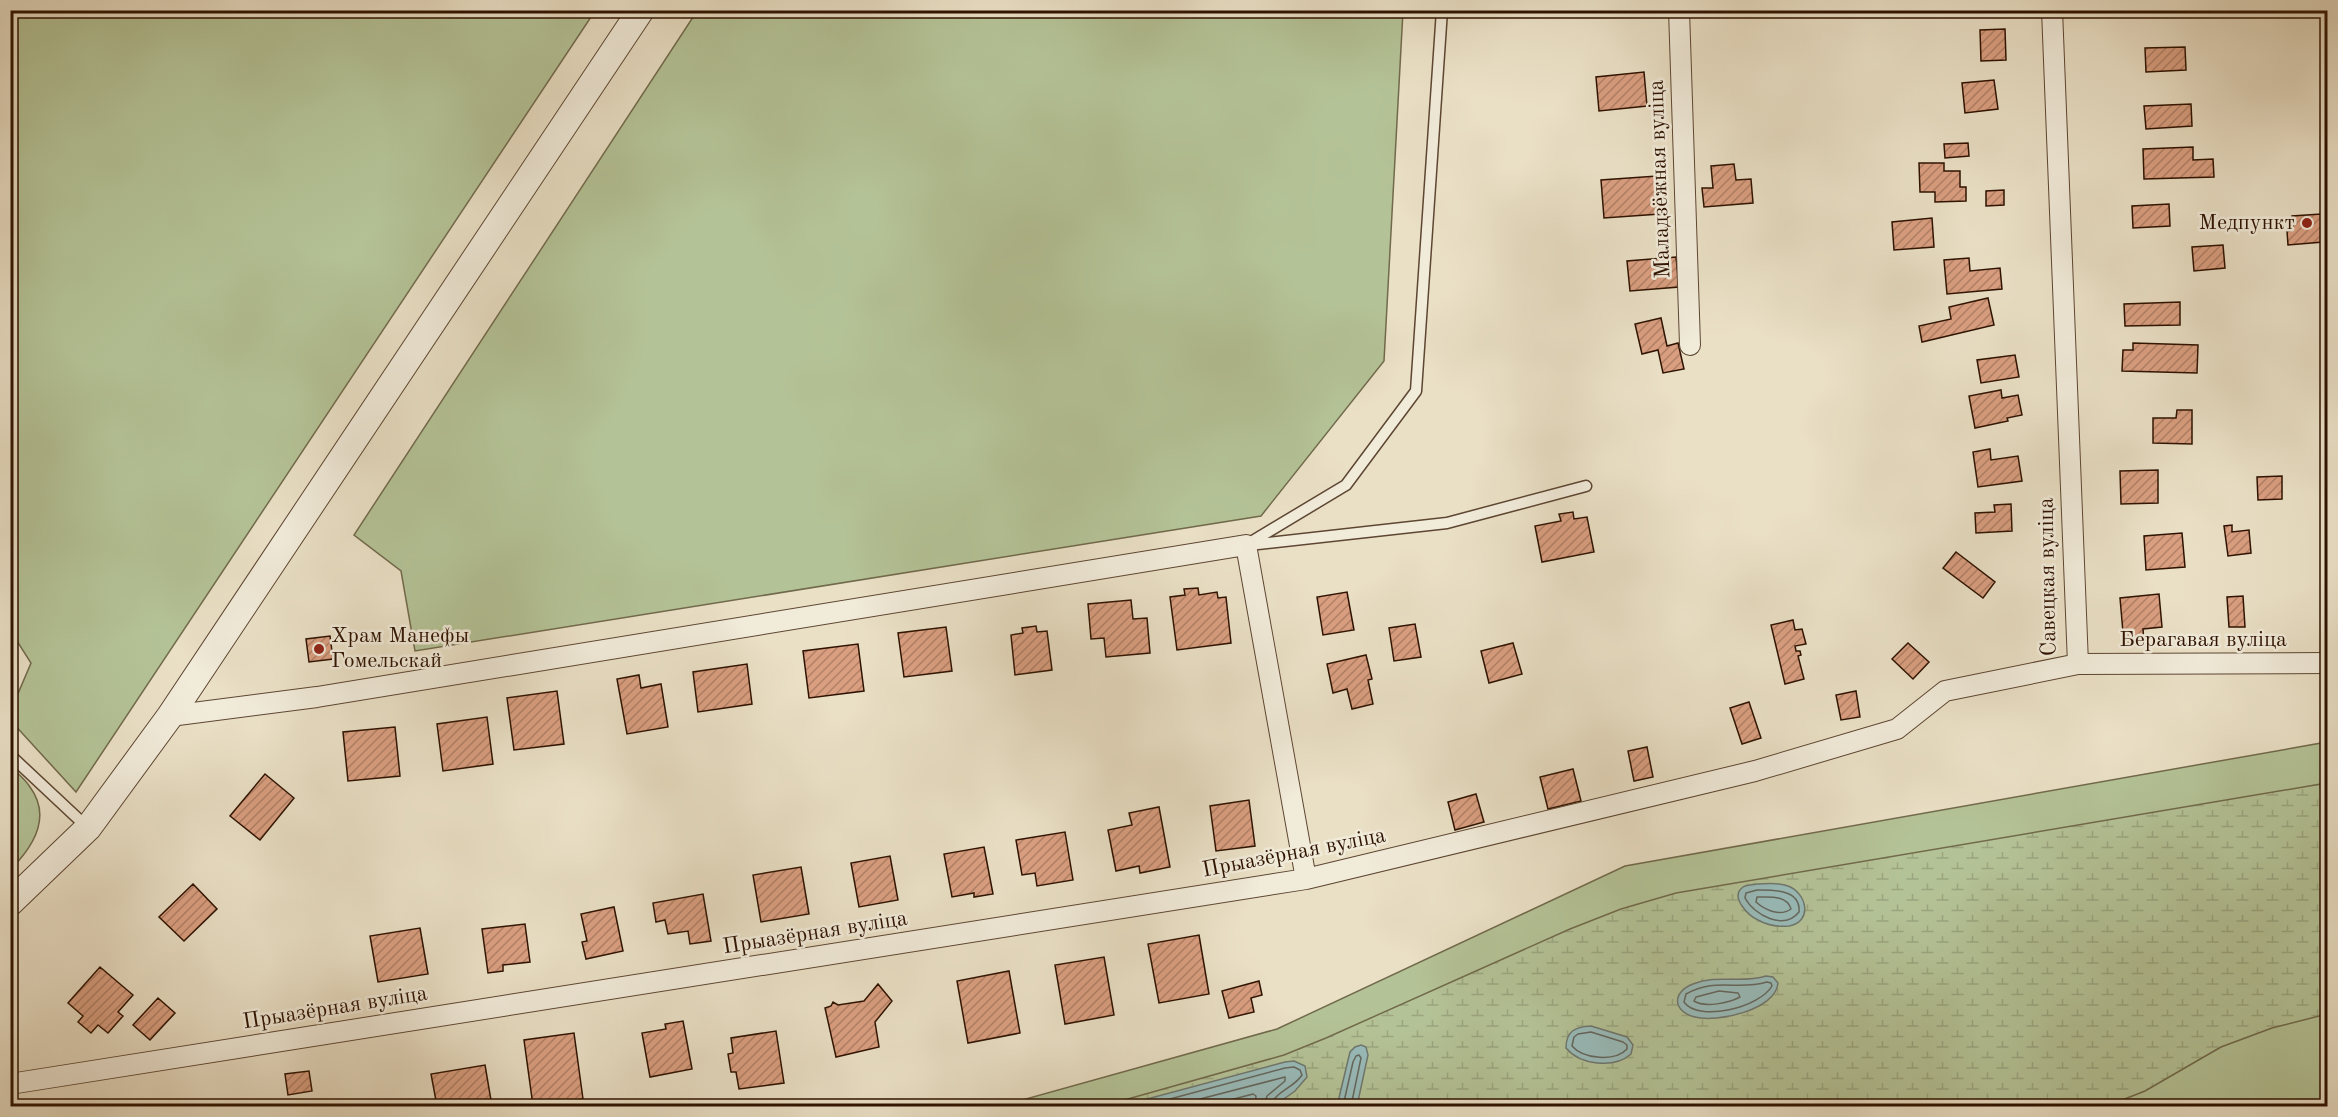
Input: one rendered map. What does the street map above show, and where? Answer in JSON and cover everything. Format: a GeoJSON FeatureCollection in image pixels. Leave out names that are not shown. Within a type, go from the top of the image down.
{"type":"FeatureCollection","features":[{"type":"Feature","properties":{"kind":"street"},"geometry":{"type":"LineString","coordinates":[[10,903],[88,828],[170,716],[640,10]]}},
{"type":"Feature","properties":{"kind":"street","name":"Маладзёжная вуліца"},"geometry":{"type":"LineString","coordinates":[[1679,10],[1690,345]]}},
{"type":"Feature","properties":{"kind":"street","name":"Савецкая вуліца"},"geometry":{"type":"LineString","coordinates":[[1622,803],[1755,771],[1897,729],[1945,691],[2078,664],[2052,10]]}},
{"type":"Feature","properties":{"kind":"street"},"geometry":{"type":"LineString","coordinates":[[170,716],[317,697],[1246,545],[1306,879]]}},
{"type":"Feature","properties":{"kind":"street","name":"Берагавая вуліца"},"geometry":{"type":"LineString","coordinates":[[2078,664],[2328,663]]}},
{"type":"Feature","properties":{"kind":"street","name":"Прыазёрная вуліца"},"geometry":{"type":"LineString","coordinates":[[10,1084],[1306,879],[1622,803]]}},
{"type":"Feature","properties":{"kind":"lane"},"geometry":{"type":"LineString","coordinates":[[1246,545],[1346,485],[1416,391],[1442,10]]}},
{"type":"Feature","properties":{"kind":"lane"},"geometry":{"type":"LineString","coordinates":[[1246,545],[1447,523],[1586,486]]}},
{"type":"Feature","properties":{"kind":"lane"},"geometry":{"type":"LineString","coordinates":[[10,755],[88,828]]}},
{"type":"Feature","properties":{"kind":"green space"},"geometry":{"type":"Polygon","coordinates":[[[11,10],[595,11],[76,792],[11,721],[11,710],[31,663],[10,630],[11,10]]]}},
{"type":"Feature","properties":{"kind":"green space"},"geometry":{"type":"Polygon","coordinates":[[[697,11],[1403,11],[1384,361],[1261,516],[415,651],[401,571],[354,535],[697,11]]]}},
{"type":"Feature","properties":{"kind":"green space"},"geometry":{"type":"Polygon","coordinates":[[[2327,742],[2327,1106],[1001,1106],[1277,1029],[1625,866],[2327,742]]]}},
{"type":"Feature","properties":{"kind":"green space"},"geometry":{"type":"Polygon","coordinates":[[[11,767],[26,781],[36,798],[39,820],[32,841],[11,869],[11,767]]]}},
{"type":"Feature","properties":{"kind":"green space"},"geometry":{"type":"Polygon","coordinates":[[[2327,783],[2327,1014],[2272,1028],[2221,1047],[2145,1091],[2107,1106],[1103,1106],[1284,1055],[1570,929],[1621,909],[1676,893],[2327,783]]]}},
{"type":"Feature","properties":{"kind":"water"},"geometry":{"type":"Polygon","coordinates":[[[1756,884],[1781,884],[1794,890],[1800,895],[1805,907],[1802,919],[1789,926],[1777,926],[1762,922],[1750,915],[1742,906],[1738,896],[1743,887],[1756,884]]]}},
{"type":"Feature","properties":{"kind":"water"},"geometry":{"type":"Polygon","coordinates":[[[1773,977],[1778,983],[1775,992],[1767,1001],[1744,1012],[1717,1018],[1705,1018],[1687,1014],[1679,1006],[1678,996],[1686,987],[1693,984],[1711,980],[1773,977]]]}},
{"type":"Feature","properties":{"kind":"water"},"geometry":{"type":"Polygon","coordinates":[[[1591,1026],[1627,1037],[1633,1045],[1631,1054],[1616,1062],[1597,1063],[1572,1054],[1566,1048],[1566,1042],[1572,1031],[1580,1027],[1591,1026]]]}},
{"type":"Feature","properties":{"kind":"water"},"geometry":{"type":"Polygon","coordinates":[[[1361,1045],[1366,1047],[1368,1055],[1357,1106],[1337,1106],[1350,1052],[1361,1045]]]}},
{"type":"Feature","properties":{"kind":"water"},"geometry":{"type":"Polygon","coordinates":[[[1294,1061],[1305,1066],[1307,1077],[1295,1091],[1274,1106],[1121,1106],[1285,1062],[1294,1061]]]}},
{"type":"Feature","properties":{"kind":"building"},"geometry":{"type":"Polygon","coordinates":[[[2147,10],[2184,10],[2184,14],[2147,15],[2147,10]]]}},
{"type":"Feature","properties":{"kind":"building"},"geometry":{"type":"Polygon","coordinates":[[[2005,29],[2006,60],[1981,61],[1980,30],[2005,29]]]}},
{"type":"Feature","properties":{"kind":"building"},"geometry":{"type":"Polygon","coordinates":[[[2185,47],[2186,70],[2146,72],[2145,48],[2185,47]]]}},
{"type":"Feature","properties":{"kind":"building"},"geometry":{"type":"Polygon","coordinates":[[[1644,72],[1647,106],[1599,111],[1596,77],[1644,72]]]}},
{"type":"Feature","properties":{"kind":"building"},"geometry":{"type":"Polygon","coordinates":[[[1994,80],[1998,109],[1965,113],[1962,83],[1994,80]]]}},
{"type":"Feature","properties":{"kind":"building"},"geometry":{"type":"Polygon","coordinates":[[[2191,104],[2192,126],[2146,129],[2144,106],[2191,104]]]}},
{"type":"Feature","properties":{"kind":"building"},"geometry":{"type":"Polygon","coordinates":[[[1968,143],[1969,156],[1945,158],[1944,144],[1968,143]]]}},
{"type":"Feature","properties":{"kind":"building"},"geometry":{"type":"Polygon","coordinates":[[[2193,147],[2193,160],[2213,159],[2214,177],[2144,179],[2143,149],[2193,147]]]}},
{"type":"Feature","properties":{"kind":"building"},"geometry":{"type":"Polygon","coordinates":[[[1919,163],[1944,163],[1944,171],[1960,171],[1960,187],[1966,187],[1966,201],[1935,202],[1935,192],[1920,192],[1919,163]]]}},
{"type":"Feature","properties":{"kind":"building"},"geometry":{"type":"Polygon","coordinates":[[[1734,164],[1736,180],[1751,179],[1753,203],[1704,207],[1702,188],[1713,188],[1711,166],[1734,164]]]}},
{"type":"Feature","properties":{"kind":"building"},"geometry":{"type":"Polygon","coordinates":[[[1657,176],[1660,214],[1604,218],[1601,180],[1657,176]]]}},
{"type":"Feature","properties":{"kind":"building"},"geometry":{"type":"Polygon","coordinates":[[[2004,190],[2004,205],[1986,206],[1986,191],[2004,190]]]}},
{"type":"Feature","properties":{"kind":"building"},"geometry":{"type":"Polygon","coordinates":[[[2169,204],[2170,226],[2133,228],[2132,206],[2169,204]]]}},
{"type":"Feature","properties":{"kind":"building","name":"Медпункт"},"geometry":{"type":"Polygon","coordinates":[[[2321,214],[2323,242],[2288,245],[2287,231],[2293,230],[2292,216],[2321,214]]]}},
{"type":"Feature","properties":{"kind":"building"},"geometry":{"type":"Polygon","coordinates":[[[1932,218],[1934,247],[1894,250],[1892,222],[1932,218]]]}},
{"type":"Feature","properties":{"kind":"building"},"geometry":{"type":"Polygon","coordinates":[[[2223,245],[2225,268],[2194,271],[2192,247],[2223,245]]]}},
{"type":"Feature","properties":{"kind":"building"},"geometry":{"type":"Polygon","coordinates":[[[1676,257],[1679,287],[1630,291],[1627,261],[1676,257]]]}},
{"type":"Feature","properties":{"kind":"building"},"geometry":{"type":"Polygon","coordinates":[[[1969,258],[1970,271],[2000,268],[2002,289],[1947,294],[1944,260],[1969,258]]]}},
{"type":"Feature","properties":{"kind":"building"},"geometry":{"type":"Polygon","coordinates":[[[1988,298],[1994,325],[1922,342],[1919,326],[1951,319],[1949,307],[1988,298]]]}},
{"type":"Feature","properties":{"kind":"building"},"geometry":{"type":"Polygon","coordinates":[[[2180,302],[2180,325],[2125,326],[2124,304],[2180,302]]]}},
{"type":"Feature","properties":{"kind":"building"},"geometry":{"type":"Polygon","coordinates":[[[1661,318],[1667,346],[1678,343],[1684,369],[1663,373],[1658,350],[1642,354],[1635,324],[1661,318]]]}},
{"type":"Feature","properties":{"kind":"building"},"geometry":{"type":"Polygon","coordinates":[[[2133,343],[2198,345],[2197,373],[2122,371],[2123,350],[2133,350],[2133,343]]]}},
{"type":"Feature","properties":{"kind":"building"},"geometry":{"type":"Polygon","coordinates":[[[2015,355],[2019,377],[1981,383],[1977,360],[2015,355]]]}},
{"type":"Feature","properties":{"kind":"building"},"geometry":{"type":"Polygon","coordinates":[[[2001,390],[2002,398],[2018,395],[2022,415],[2007,418],[2008,421],[1975,428],[1969,396],[2001,390]]]}},
{"type":"Feature","properties":{"kind":"building"},"geometry":{"type":"Polygon","coordinates":[[[2177,410],[2192,410],[2192,444],[2153,443],[2153,418],[2176,418],[2177,410]]]}},
{"type":"Feature","properties":{"kind":"building"},"geometry":{"type":"Polygon","coordinates":[[[1990,449],[1991,460],[2018,456],[2022,481],[1978,487],[1973,452],[1990,449]]]}},
{"type":"Feature","properties":{"kind":"building"},"geometry":{"type":"Polygon","coordinates":[[[2158,470],[2158,503],[2121,504],[2120,471],[2158,470]]]}},
{"type":"Feature","properties":{"kind":"building"},"geometry":{"type":"Polygon","coordinates":[[[2282,476],[2282,499],[2258,500],[2257,477],[2282,476]]]}},
{"type":"Feature","properties":{"kind":"building"},"geometry":{"type":"Polygon","coordinates":[[[2011,504],[2012,531],[1976,533],[1975,513],[1995,512],[1994,505],[2011,504]]]}},
{"type":"Feature","properties":{"kind":"building"},"geometry":{"type":"Polygon","coordinates":[[[1573,512],[1574,519],[1587,517],[1594,552],[1542,562],[1535,526],[1561,521],[1559,514],[1573,512]]]}},
{"type":"Feature","properties":{"kind":"building"},"geometry":{"type":"Polygon","coordinates":[[[2232,525],[2232,532],[2249,530],[2251,553],[2228,556],[2224,526],[2232,525]]]}},
{"type":"Feature","properties":{"kind":"building"},"geometry":{"type":"Polygon","coordinates":[[[2182,533],[2185,567],[2146,570],[2144,536],[2182,533]]]}},
{"type":"Feature","properties":{"kind":"building"},"geometry":{"type":"Polygon","coordinates":[[[1956,552],[1995,582],[1983,598],[1943,568],[1956,552]]]}},
{"type":"Feature","properties":{"kind":"building"},"geometry":{"type":"Polygon","coordinates":[[[1198,588],[1199,595],[1217,592],[1218,598],[1226,597],[1231,643],[1177,650],[1170,597],[1185,595],[1184,589],[1198,588]]]}},
{"type":"Feature","properties":{"kind":"building"},"geometry":{"type":"Polygon","coordinates":[[[1347,592],[1354,630],[1323,635],[1317,597],[1347,592]]]}},
{"type":"Feature","properties":{"kind":"building"},"geometry":{"type":"Polygon","coordinates":[[[2159,594],[2162,627],[2143,629],[2144,642],[2124,644],[2120,598],[2159,594]]]}},
{"type":"Feature","properties":{"kind":"building"},"geometry":{"type":"Polygon","coordinates":[[[2243,596],[2245,627],[2229,627],[2227,597],[2243,596]]]}},
{"type":"Feature","properties":{"kind":"building"},"geometry":{"type":"Polygon","coordinates":[[[1131,600],[1133,619],[1147,618],[1150,653],[1106,657],[1104,638],[1091,639],[1088,604],[1131,600]]]}},
{"type":"Feature","properties":{"kind":"building"},"geometry":{"type":"Polygon","coordinates":[[[1793,620],[1795,630],[1802,629],[1806,644],[1795,646],[1796,651],[1800,651],[1801,655],[1798,656],[1804,679],[1785,684],[1771,625],[1793,620]]]}},
{"type":"Feature","properties":{"kind":"building"},"geometry":{"type":"Polygon","coordinates":[[[1415,624],[1421,657],[1394,661],[1389,628],[1415,624]]]}},
{"type":"Feature","properties":{"kind":"building"},"geometry":{"type":"Polygon","coordinates":[[[1036,626],[1037,632],[1047,631],[1052,670],[1015,675],[1011,635],[1023,633],[1022,628],[1036,626]]]}},
{"type":"Feature","properties":{"kind":"building"},"geometry":{"type":"Polygon","coordinates":[[[946,627],[952,671],[904,677],[898,633],[946,627]]]}},
{"type":"Feature","properties":{"kind":"building","name":"Храм Манефы Гомельскай"},"geometry":{"type":"Polygon","coordinates":[[[330,636],[333,659],[309,662],[306,639],[330,636]]]}},
{"type":"Feature","properties":{"kind":"building"},"geometry":{"type":"Polygon","coordinates":[[[1513,643],[1522,674],[1489,683],[1481,651],[1513,643]]]}},
{"type":"Feature","properties":{"kind":"building"},"geometry":{"type":"Polygon","coordinates":[[[1908,643],[1929,662],[1913,679],[1892,659],[1908,643]]]}},
{"type":"Feature","properties":{"kind":"building"},"geometry":{"type":"Polygon","coordinates":[[[858,644],[864,691],[809,698],[803,651],[858,644]]]}},
{"type":"Feature","properties":{"kind":"building"},"geometry":{"type":"Polygon","coordinates":[[[1366,655],[1372,679],[1368,680],[1373,704],[1352,709],[1347,689],[1333,693],[1327,664],[1366,655]]]}},
{"type":"Feature","properties":{"kind":"building"},"geometry":{"type":"Polygon","coordinates":[[[747,664],[752,704],[698,712],[693,672],[747,664]]]}},
{"type":"Feature","properties":{"kind":"building"},"geometry":{"type":"Polygon","coordinates":[[[639,675],[641,688],[661,684],[668,727],[627,734],[617,679],[639,675]]]}},
{"type":"Feature","properties":{"kind":"building"},"geometry":{"type":"Polygon","coordinates":[[[557,691],[564,744],[514,750],[507,698],[557,691]]]}},
{"type":"Feature","properties":{"kind":"building"},"geometry":{"type":"Polygon","coordinates":[[[1856,691],[1860,717],[1841,720],[1836,695],[1856,691]]]}},
{"type":"Feature","properties":{"kind":"building"},"geometry":{"type":"Polygon","coordinates":[[[1749,702],[1761,738],[1742,744],[1730,708],[1749,702]]]}},
{"type":"Feature","properties":{"kind":"building"},"geometry":{"type":"Polygon","coordinates":[[[487,717],[493,764],[443,771],[437,724],[487,717]]]}},
{"type":"Feature","properties":{"kind":"building"},"geometry":{"type":"Polygon","coordinates":[[[395,727],[400,776],[348,781],[343,732],[395,727]]]}},
{"type":"Feature","properties":{"kind":"building"},"geometry":{"type":"Polygon","coordinates":[[[1647,747],[1653,777],[1634,781],[1628,751],[1647,747]]]}},
{"type":"Feature","properties":{"kind":"building"},"geometry":{"type":"Polygon","coordinates":[[[1573,769],[1581,801],[1548,809],[1540,777],[1573,769]]]}},
{"type":"Feature","properties":{"kind":"building"},"geometry":{"type":"Polygon","coordinates":[[[265,774],[294,798],[260,840],[230,816],[265,774]]]}},
{"type":"Feature","properties":{"kind":"building"},"geometry":{"type":"Polygon","coordinates":[[[1476,794],[1484,822],[1455,830],[1448,802],[1476,794]]]}},
{"type":"Feature","properties":{"kind":"building"},"geometry":{"type":"Polygon","coordinates":[[[1249,800],[1255,846],[1216,851],[1210,806],[1249,800]]]}},
{"type":"Feature","properties":{"kind":"building"},"geometry":{"type":"Polygon","coordinates":[[[1159,807],[1170,867],[1140,873],[1139,866],[1116,871],[1108,830],[1132,825],[1129,813],[1159,807]]]}},
{"type":"Feature","properties":{"kind":"building"},"geometry":{"type":"Polygon","coordinates":[[[1065,832],[1073,880],[1037,886],[1035,873],[1022,875],[1016,840],[1065,832]]]}},
{"type":"Feature","properties":{"kind":"building"},"geometry":{"type":"Polygon","coordinates":[[[984,847],[993,894],[974,897],[974,893],[952,897],[944,854],[984,847]]]}},
{"type":"Feature","properties":{"kind":"building"},"geometry":{"type":"Polygon","coordinates":[[[890,856],[898,900],[859,907],[851,863],[890,856]]]}},
{"type":"Feature","properties":{"kind":"building"},"geometry":{"type":"Polygon","coordinates":[[[801,867],[809,914],[761,922],[753,875],[801,867]]]}},
{"type":"Feature","properties":{"kind":"building"},"geometry":{"type":"Polygon","coordinates":[[[193,884],[217,909],[184,941],[159,917],[193,884]]]}},
{"type":"Feature","properties":{"kind":"building"},"geometry":{"type":"Polygon","coordinates":[[[703,894],[711,941],[690,944],[688,931],[668,934],[665,920],[656,922],[653,903],[703,894]]]}},
{"type":"Feature","properties":{"kind":"building"},"geometry":{"type":"Polygon","coordinates":[[[614,907],[623,951],[586,959],[582,942],[587,941],[581,914],[614,907]]]}},
{"type":"Feature","properties":{"kind":"building"},"geometry":{"type":"Polygon","coordinates":[[[525,924],[530,962],[503,965],[503,971],[488,973],[482,929],[525,924]]]}},
{"type":"Feature","properties":{"kind":"building"},"geometry":{"type":"Polygon","coordinates":[[[420,928],[428,974],[378,982],[370,936],[420,928]]]}},
{"type":"Feature","properties":{"kind":"building"},"geometry":{"type":"Polygon","coordinates":[[[1199,935],[1209,994],[1159,1003],[1148,944],[1199,935]]]}},
{"type":"Feature","properties":{"kind":"building"},"geometry":{"type":"Polygon","coordinates":[[[1104,957],[1114,1015],[1065,1024],[1055,965],[1104,957]]]}},
{"type":"Feature","properties":{"kind":"building"},"geometry":{"type":"Polygon","coordinates":[[[100,967],[133,995],[118,1012],[123,1016],[108,1033],[98,1025],[91,1033],[78,1022],[83,1016],[68,1003],[100,967]]]}},
{"type":"Feature","properties":{"kind":"building"},"geometry":{"type":"Polygon","coordinates":[[[1009,971],[1020,1033],[968,1043],[957,981],[1009,971]]]}},
{"type":"Feature","properties":{"kind":"building"},"geometry":{"type":"Polygon","coordinates":[[[1259,981],[1262,995],[1251,998],[1254,1012],[1229,1018],[1222,991],[1259,981]]]}},
{"type":"Feature","properties":{"kind":"building"},"geometry":{"type":"Polygon","coordinates":[[[878,984],[892,1001],[875,1022],[879,1047],[836,1057],[825,1008],[831,1006],[833,1002],[838,1005],[864,1001],[878,984]]]}},
{"type":"Feature","properties":{"kind":"building"},"geometry":{"type":"Polygon","coordinates":[[[158,998],[175,1013],[150,1040],[133,1025],[158,998]]]}},
{"type":"Feature","properties":{"kind":"building"},"geometry":{"type":"Polygon","coordinates":[[[683,1021],[692,1069],[650,1077],[642,1033],[666,1029],[665,1024],[683,1021]]]}},
{"type":"Feature","properties":{"kind":"building"},"geometry":{"type":"Polygon","coordinates":[[[776,1031],[784,1083],[739,1089],[736,1072],[731,1072],[728,1054],[733,1053],[731,1038],[776,1031]]]}},
{"type":"Feature","properties":{"kind":"building"},"geometry":{"type":"Polygon","coordinates":[[[574,1033],[583,1099],[533,1106],[524,1040],[574,1033]]]}},
{"type":"Feature","properties":{"kind":"building"},"geometry":{"type":"Polygon","coordinates":[[[485,1065],[492,1106],[437,1106],[431,1074],[485,1065]]]}},
{"type":"Feature","properties":{"kind":"building"},"geometry":{"type":"Polygon","coordinates":[[[309,1071],[312,1091],[288,1095],[285,1074],[309,1071]]]}},
{"type":"Feature","properties":{"kind":"place","name":"Медпункт"},"geometry":{"type":"Point","coordinates":[2307,223]}},
{"type":"Feature","properties":{"kind":"place","name":"Храм Манефы Гомельскай"},"geometry":{"type":"Point","coordinates":[319,649]}}]}
